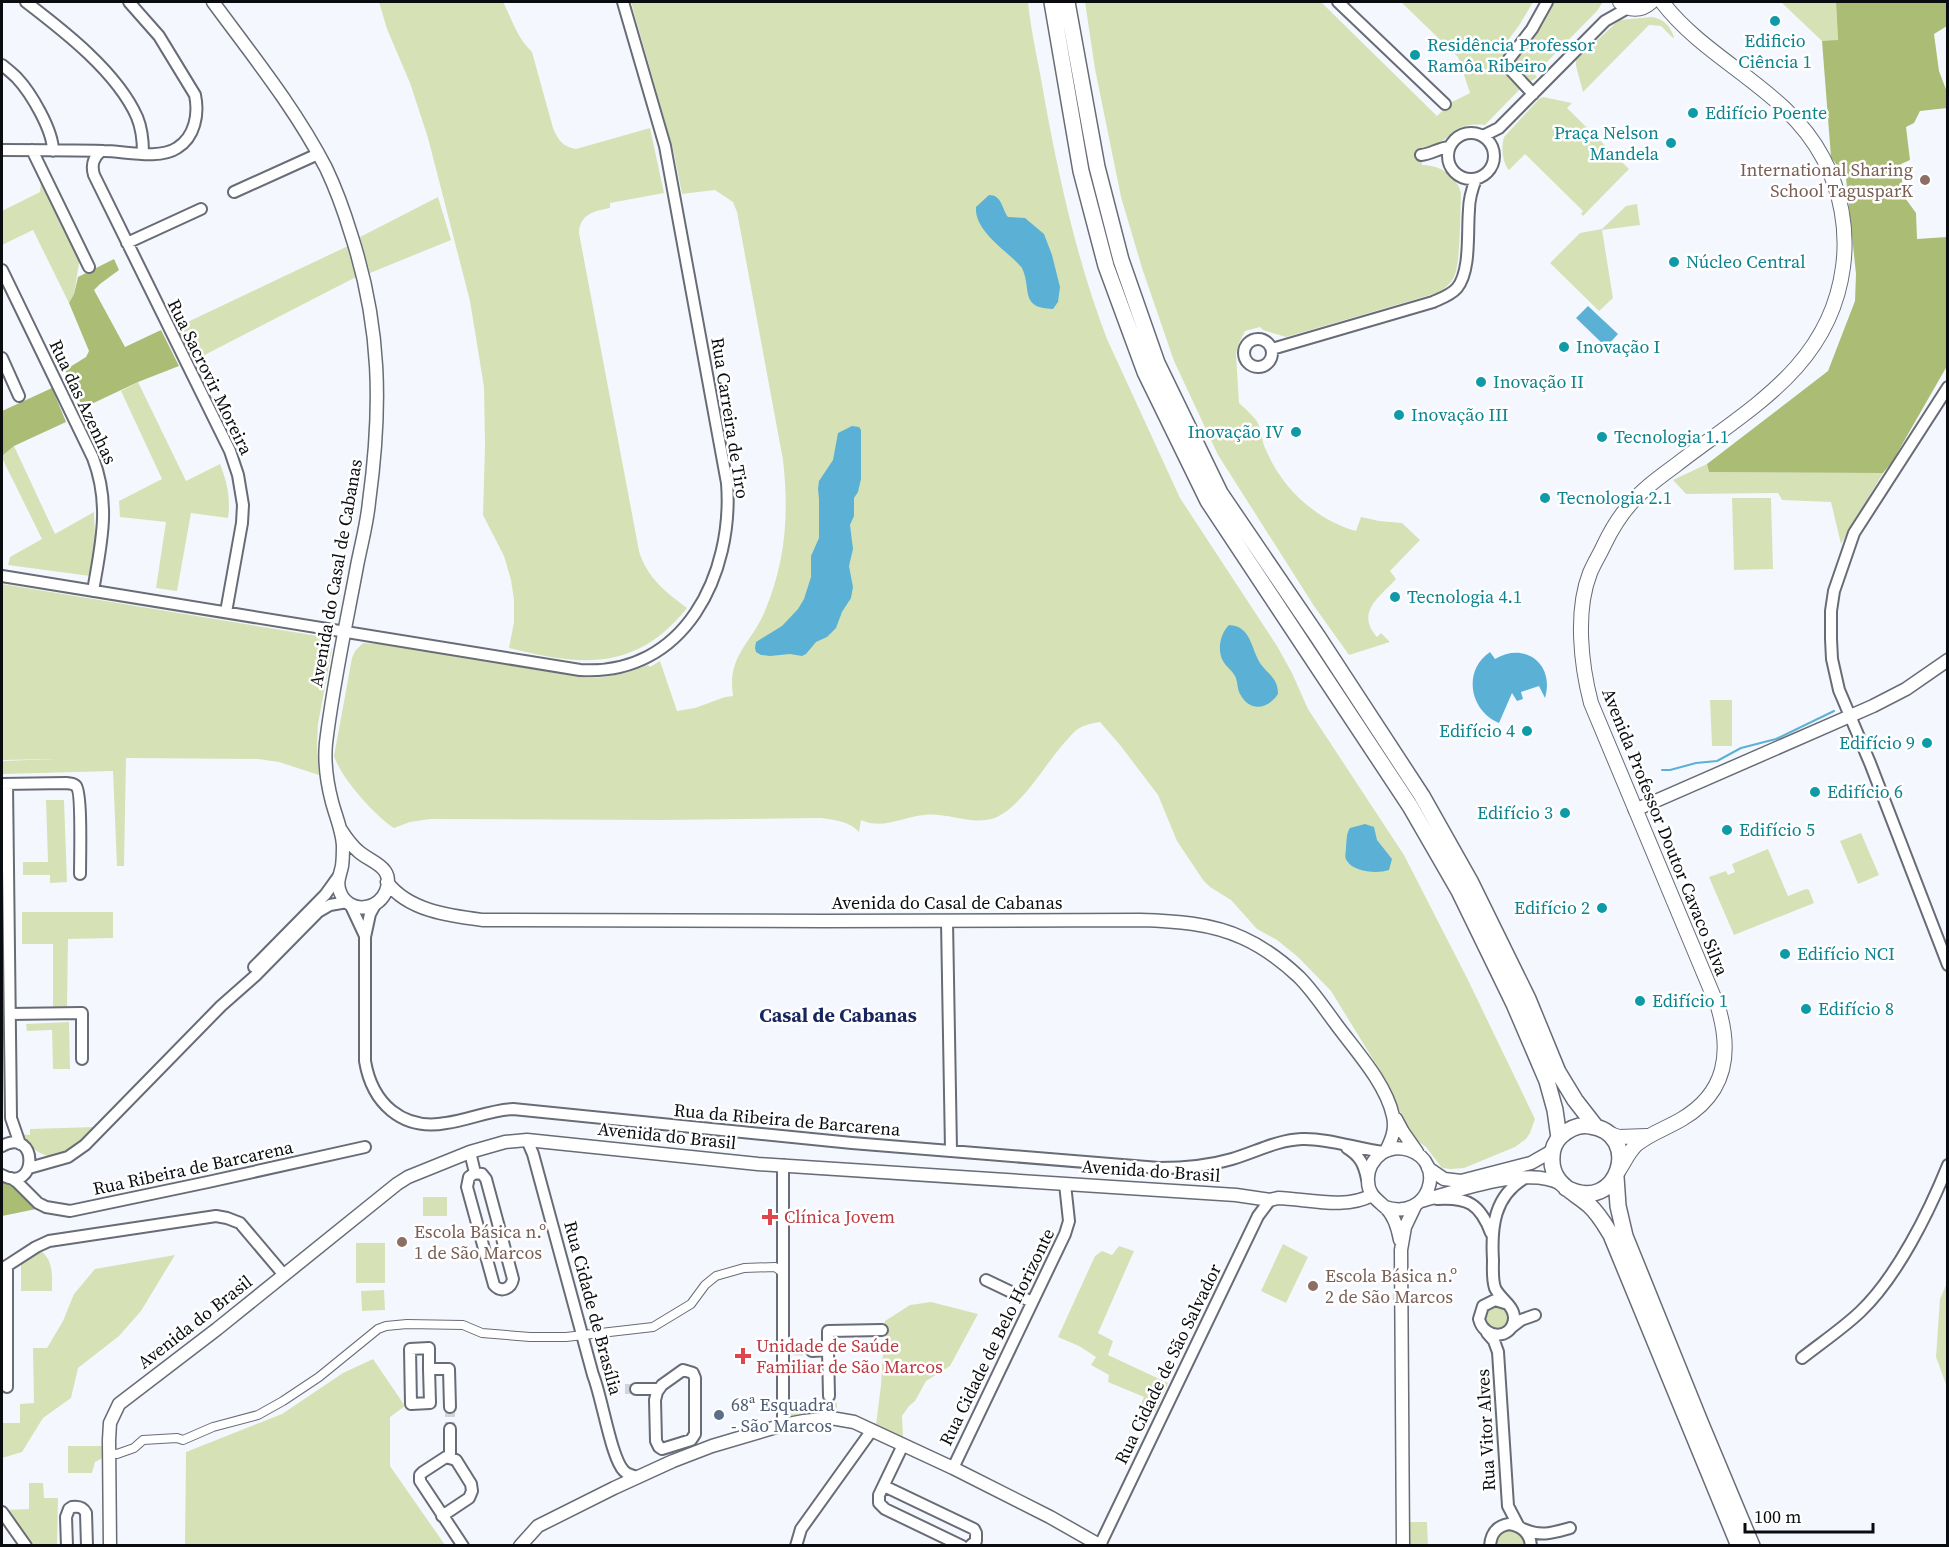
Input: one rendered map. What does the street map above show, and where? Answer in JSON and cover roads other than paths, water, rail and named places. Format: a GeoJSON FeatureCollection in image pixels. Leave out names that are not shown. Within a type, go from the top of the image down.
{"type":"FeatureCollection","features":[{"type":"Feature","properties":{"kind":"main road"},"geometry":{"type":"LineString","coordinates":[[1052,2],[1081,171],[1106,266],[1145,372],[1208,501],[1410,806],[1459,891],[1514,1004],[1547,1081],[1555,1110],[1556,1145],[1552,1169],[1564,1186],[1599,1215],[1611,1235],[1739,1545]]}},
{"type":"Feature","properties":{"kind":"main road"},"geometry":{"type":"LineString","coordinates":[[1067,2],[1097,167],[1121,260],[1157,363],[1220,493],[1318,637],[1427,806],[1471,883],[1528,999],[1558,1072],[1575,1100],[1614,1140],[1619,1150],[1618,1206],[1625,1236],[1752,1545]]}},
{"type":"Feature","properties":{"kind":"main road","name":"Avenida Professor Doutor Cavaco Silva"},"geometry":{"type":"LineString","coordinates":[[1618,1173],[1631,1150],[1649,1136],[1689,1115],[1709,1096],[1720,1077],[1724,1064],[1725,1041],[1718,1007],[1593,709],[1585,679],[1581,633],[1584,598],[1589,575],[1610,534],[1626,509],[1644,489],[1749,410],[1785,380],[1805,358],[1821,334],[1835,304],[1841,281],[1845,234],[1838,194],[1823,156],[1798,121],[1674,18],[1662,2]]}},
{"type":"Feature","properties":{"kind":"main road"},"geometry":{"type":"LineString","coordinates":[[1624,5],[1647,4]]}},
{"type":"Feature","properties":{"kind":"main road","name":"Avenida Professor Doutor Cavaco Silva"},"geometry":{"type":"LineString","coordinates":[[1647,4],[1674,18]]}},
{"type":"Feature","properties":{"kind":"main road"},"geometry":{"type":"LineString","coordinates":[[1556,1145],[1566,1131],[1586,1125],[1619,1137],[1649,1136]]}},
{"type":"Feature","properties":{"kind":"main road"},"geometry":{"type":"LineString","coordinates":[[1564,1186],[1574,1192],[1593,1194],[1610,1184],[1618,1173]]}},
{"type":"Feature","properties":{"kind":"street"},"geometry":{"type":"LineString","coordinates":[[26,2],[72,38],[108,75],[137,117],[142,136],[143,153]]}},
{"type":"Feature","properties":{"kind":"street"},"geometry":{"type":"LineString","coordinates":[[2,150],[170,152],[191,134],[195,124],[197,105],[195,94],[159,36],[129,2]]}},
{"type":"Feature","properties":{"kind":"street","name":"Avenida do Casal de Cabanas"},"geometry":{"type":"LineString","coordinates":[[213,2],[277,89],[318,154],[341,203],[364,276],[374,329],[378,411],[369,505],[344,632],[326,757],[328,785],[343,844],[339,891],[349,903],[363,908],[377,902],[398,901],[459,917],[503,921],[1164,920],[1213,928],[1242,938],[1276,957],[1308,987],[1385,1091],[1403,1132],[1425,1163]]}},
{"type":"Feature","properties":{"kind":"street","name":"Rua Carreira de Tiro"},"geometry":{"type":"LineString","coordinates":[[2,576],[580,670],[618,668],[644,658],[672,640],[694,616],[718,569],[727,527],[726,471],[665,146],[623,2]]}},
{"type":"Feature","properties":{"kind":"street"},"geometry":{"type":"LineString","coordinates":[[1338,2],[1445,104]]}},
{"type":"Feature","properties":{"kind":"street"},"geometry":{"type":"LineString","coordinates":[[1533,94],[1508,64],[1509,59],[1532,30],[1547,2]]}},
{"type":"Feature","properties":{"kind":"street"},"geometry":{"type":"LineString","coordinates":[[1605,21],[1614,2]]}},
{"type":"Feature","properties":{"kind":"street"},"geometry":{"type":"LineString","coordinates":[[1483,136],[1499,128],[1605,21],[1624,5]]}},
{"type":"Feature","properties":{"kind":"street"},"geometry":{"type":"LineString","coordinates":[[2,65],[16,77],[33,102],[51,135],[53,151]]}},
{"type":"Feature","properties":{"kind":"street"},"geometry":{"type":"LineString","coordinates":[[1492,146],[1499,128]]}},
{"type":"Feature","properties":{"kind":"street"},"geometry":{"type":"LineString","coordinates":[[1462,178],[1476,179],[1492,168],[1495,160],[1492,146],[1483,136],[1474,133],[1464,134],[1455,139],[1449,147],[1449,164],[1452,170],[1462,178],[1468,189],[1469,208]]}},
{"type":"Feature","properties":{"kind":"street"},"geometry":{"type":"LineString","coordinates":[[1449,147],[1425,155],[1449,164]]}},
{"type":"Feature","properties":{"kind":"street"},"geometry":{"type":"LineString","coordinates":[[32,150],[89,267]]}},
{"type":"Feature","properties":{"kind":"street","name":"Rua Sacrovir Moreira"},"geometry":{"type":"LineString","coordinates":[[76,151],[84,156],[92,168],[230,451],[238,475],[242,496],[242,514],[226,612]]}},
{"type":"Feature","properties":{"kind":"street"},"geometry":{"type":"LineString","coordinates":[[92,168],[100,151]]}},
{"type":"Feature","properties":{"kind":"street"},"geometry":{"type":"LineString","coordinates":[[234,192],[318,154]]}},
{"type":"Feature","properties":{"kind":"street"},"geometry":{"type":"LineString","coordinates":[[1272,349],[1448,296],[1457,287],[1465,269],[1469,208],[1476,179]]}},
{"type":"Feature","properties":{"kind":"street"},"geometry":{"type":"LineString","coordinates":[[127,243],[201,209]]}},
{"type":"Feature","properties":{"kind":"street","name":"Rua das Azenhas"},"geometry":{"type":"LineString","coordinates":[[2,270],[97,469],[105,516],[93,591]]}},
{"type":"Feature","properties":{"kind":"street"},"geometry":{"type":"LineString","coordinates":[[2,358],[19,396]]}},
{"type":"Feature","properties":{"kind":"street"},"geometry":{"type":"LineString","coordinates":[[1947,387],[1922,430],[1851,539],[1838,576],[1832,603],[1830,639],[1839,690],[1870,763],[1947,965]]}},
{"type":"Feature","properties":{"kind":"street"},"geometry":{"type":"LineString","coordinates":[[1635,810],[1849,717],[1906,689],[1947,660]]}},
{"type":"Feature","properties":{"kind":"street"},"geometry":{"type":"LineString","coordinates":[[2,1146],[11,1118],[4,784],[67,783],[76,787],[79,799],[80,874]]}},
{"type":"Feature","properties":{"kind":"street","name":"Avenida do Casal de Cabanas"},"geometry":{"type":"LineString","coordinates":[[341,830],[355,849],[381,866],[387,876],[387,882],[400,896],[419,905]]}},
{"type":"Feature","properties":{"kind":"street"},"geometry":{"type":"LineString","coordinates":[[6,1177],[20,1177],[28,1170],[68,1157],[85,1145],[325,895],[349,861],[366,858]]}},
{"type":"Feature","properties":{"kind":"street"},"geometry":{"type":"LineString","coordinates":[[365,937],[370,914],[385,893],[387,882]]}},
{"type":"Feature","properties":{"kind":"street"},"geometry":{"type":"LineString","coordinates":[[220,1006],[255,976],[318,912],[330,905],[349,903],[365,937]]}},
{"type":"Feature","properties":{"kind":"street"},"geometry":{"type":"LineString","coordinates":[[947,921],[951,1150]]}},
{"type":"Feature","properties":{"kind":"street","name":"Rua da Ribeira de Barcarena"},"geometry":{"type":"LineString","coordinates":[[365,937],[365,1061],[369,1078],[376,1094],[395,1114],[418,1123],[433,1125],[449,1123],[493,1111],[513,1109],[852,1143],[1130,1166],[1174,1167],[1213,1164],[1234,1159],[1269,1145],[1293,1140],[1314,1139],[1360,1149],[1385,1151]]}},
{"type":"Feature","properties":{"kind":"street"},"geometry":{"type":"LineString","coordinates":[[10,1014],[82,1013],[82,1059]]}},
{"type":"Feature","properties":{"kind":"street","name":"Avenida do Casal de Cabanas"},"geometry":{"type":"LineString","coordinates":[[1385,1151],[1394,1131],[1392,1111]]}},
{"type":"Feature","properties":{"kind":"street"},"geometry":{"type":"LineString","coordinates":[[11,1118],[30,1159],[26,1179],[30,1196]]}},
{"type":"Feature","properties":{"kind":"street","name":"Avenida do Brasil"},"geometry":{"type":"LineString","coordinates":[[110,1545],[110,1423],[119,1404],[397,1184],[408,1177],[470,1152],[505,1142],[527,1140],[783,1165],[1236,1195],[1270,1200],[1278,1198],[1352,1203],[1372,1195]]}},
{"type":"Feature","properties":{"kind":"street","name":"Rua Cidade de Brasília"},"geometry":{"type":"LineString","coordinates":[[527,1140],[533,1154],[593,1375],[605,1389],[617,1459],[625,1472],[638,1477]]}},
{"type":"Feature","properties":{"kind":"street"},"geometry":{"type":"LineString","coordinates":[[2,1146],[10,1142],[44,1157],[60,1160]]}},
{"type":"Feature","properties":{"kind":"street","name":"Rua da Ribeira de Barcarena"},"geometry":{"type":"LineString","coordinates":[[1339,1144],[1360,1158],[1368,1181]]}},
{"type":"Feature","properties":{"kind":"street"},"geometry":{"type":"LineString","coordinates":[[1401,1250],[1396,1225],[1385,1207],[1372,1195],[1368,1181],[1368,1174],[1374,1161],[1385,1151],[1405,1149],[1417,1154],[1444,1179],[1461,1181],[1531,1163],[1556,1145]]}},
{"type":"Feature","properties":{"kind":"street","name":"Rua Ribeira de Barcarena"},"geometry":{"type":"LineString","coordinates":[[6,1177],[17,1182],[38,1203],[46,1207],[70,1211],[365,1147]]}},
{"type":"Feature","properties":{"kind":"street"},"geometry":{"type":"LineString","coordinates":[[470,1152],[475,1173]]}},
{"type":"Feature","properties":{"kind":"street"},"geometry":{"type":"LineString","coordinates":[[1403,1545],[1401,1250],[1405,1227],[1430,1186],[1425,1163]]}},
{"type":"Feature","properties":{"kind":"street"},"geometry":{"type":"LineString","coordinates":[[783,1165],[782,1272],[788,1350],[783,1425]]}},
{"type":"Feature","properties":{"kind":"street"},"geometry":{"type":"LineString","coordinates":[[1802,1358],[1861,1312],[1878,1292],[1917,1230],[1947,1165]]}},
{"type":"Feature","properties":{"kind":"street"},"geometry":{"type":"LineString","coordinates":[[475,1173],[482,1174],[486,1179],[513,1279],[511,1285],[506,1289],[499,1289],[494,1285],[467,1187],[469,1177],[475,1173]]}},
{"type":"Feature","properties":{"kind":"street"},"geometry":{"type":"LineString","coordinates":[[1385,1207],[1401,1210],[1422,1202],[1509,1179],[1526,1177],[1550,1179],[1564,1186]]}},
{"type":"Feature","properties":{"kind":"street","name":"Rua Vitor Alves"},"geometry":{"type":"LineString","coordinates":[[1491,1233],[1503,1198],[1511,1186],[1526,1177]]}},
{"type":"Feature","properties":{"kind":"street","name":"Rua Cidade de Belo Horizonte"},"geometry":{"type":"LineString","coordinates":[[953,1468],[1067,1228],[1069,1221],[1065,1184]]}},
{"type":"Feature","properties":{"kind":"street","name":"Rua Vitor Alves"},"geometry":{"type":"LineString","coordinates":[[1422,1202],[1451,1198],[1469,1202],[1484,1216],[1491,1233],[1494,1282],[1498,1294],[1509,1306],[1514,1318],[1498,1352]]}},
{"type":"Feature","properties":{"kind":"street","name":"Rua Cidade de São Salvador"},"geometry":{"type":"LineString","coordinates":[[1101,1545],[1253,1226],[1260,1212],[1270,1200]]}},
{"type":"Feature","properties":{"kind":"street"},"geometry":{"type":"LineString","coordinates":[[7,1387],[4,1268],[49,1241],[216,1216],[240,1223],[284,1275]]}},
{"type":"Feature","properties":{"kind":"street"},"geometry":{"type":"LineString","coordinates":[[109,1453],[117,1454],[134,1448],[143,1440],[177,1438],[183,1440],[213,1426],[258,1415],[319,1377],[378,1329],[386,1326],[463,1325],[482,1333],[530,1337],[584,1336],[653,1328],[691,1304],[705,1285],[716,1276],[733,1270],[775,1268],[782,1272]]}},
{"type":"Feature","properties":{"kind":"street"},"geometry":{"type":"LineString","coordinates":[[986,1280],[1032,1302]]}},
{"type":"Feature","properties":{"kind":"street","name":"Rua Vitor Alves"},"geometry":{"type":"LineString","coordinates":[[1494,1282],[1479,1319],[1494,1341],[1498,1352],[1508,1506],[1533,1545]]}},
{"type":"Feature","properties":{"kind":"street"},"geometry":{"type":"LineString","coordinates":[[1484,1306],[1495,1300],[1533,1316],[1521,1320],[1510,1329],[1497,1335],[1485,1330]]}},
{"type":"Feature","properties":{"kind":"street"},"geometry":{"type":"LineString","coordinates":[[829,1396],[828,1330],[882,1330]]}},
{"type":"Feature","properties":{"kind":"street"},"geometry":{"type":"LineString","coordinates":[[429,1348],[429,1369],[430,1403],[411,1404],[410,1349],[429,1348]]}},
{"type":"Feature","properties":{"kind":"street"},"geometry":{"type":"LineString","coordinates":[[812,1351],[828,1350]]}},
{"type":"Feature","properties":{"kind":"street"},"geometry":{"type":"LineString","coordinates":[[429,1369],[449,1369],[450,1407]]}},
{"type":"Feature","properties":{"kind":"street"},"geometry":{"type":"LineString","coordinates":[[636,1389],[659,1389],[683,1371],[693,1373],[695,1383],[694,1437],[666,1449],[657,1444],[655,1400],[659,1389]]}},
{"type":"Feature","properties":{"kind":"street"},"geometry":{"type":"LineString","coordinates":[[520,1545],[538,1526],[673,1461],[712,1446],[783,1425],[831,1418],[845,1419],[872,1430],[953,1468],[1101,1545]]}},
{"type":"Feature","properties":{"kind":"street"},"geometry":{"type":"LineString","coordinates":[[450,1429],[450,1457]]}},
{"type":"Feature","properties":{"kind":"street"},"geometry":{"type":"LineString","coordinates":[[796,1545],[801,1529],[872,1430]]}},
{"type":"Feature","properties":{"kind":"street"},"geometry":{"type":"LineString","coordinates":[[903,1445],[879,1499],[882,1506],[962,1545]]}},
{"type":"Feature","properties":{"kind":"street"},"geometry":{"type":"LineString","coordinates":[[442,1516],[469,1497],[472,1491],[471,1484],[456,1460],[450,1457],[443,1458],[419,1477],[442,1516],[463,1545]]}},
{"type":"Feature","properties":{"kind":"street"},"geometry":{"type":"LineString","coordinates":[[884,1485],[974,1529],[976,1541],[970,1545]]}},
{"type":"Feature","properties":{"kind":"street","name":"Rua Vitor Alves"},"geometry":{"type":"LineString","coordinates":[[1489,1545],[1508,1506]]}},
{"type":"Feature","properties":{"kind":"street"},"geometry":{"type":"LineString","coordinates":[[67,1545],[67,1513],[72,1507],[81,1507],[87,1513],[87,1545]]}},
{"type":"Feature","properties":{"kind":"street"},"geometry":{"type":"LineString","coordinates":[[2,1512],[26,1545]]}},
{"type":"Feature","properties":{"kind":"street"},"geometry":{"type":"LineString","coordinates":[[1496,1530],[1509,1524],[1533,1533],[1548,1535]]}},
{"type":"Feature","properties":{"kind":"street"},"geometry":{"type":"LineString","coordinates":[[1533,1545],[1548,1535],[1570,1528]]}},
{"type":"Feature","properties":{"kind":"water"},"geometry":{"type":"Polygon","coordinates":[[[989,195],[997,197],[1008,217],[1025,218],[1044,234],[1060,287],[1058,302],[1053,309],[1042,308],[1031,301],[1022,268],[980,225],[976,207],[989,195]]]}},
{"type":"Feature","properties":{"kind":"water"},"geometry":{"type":"Polygon","coordinates":[[[1588,306],[1618,334],[1606,347],[1576,318],[1588,306]]]}},
{"type":"Feature","properties":{"kind":"water"},"geometry":{"type":"Polygon","coordinates":[[[852,426],[859,427],[861,430],[861,479],[854,498],[854,516],[850,525],[853,549],[849,566],[853,587],[851,598],[836,628],[827,637],[816,642],[806,654],[802,656],[761,655],[756,652],[756,642],[782,626],[804,599],[811,577],[811,556],[819,538],[819,481],[833,460],[838,433],[852,426]]]}},
{"type":"Feature","properties":{"kind":"water"},"geometry":{"type":"Polygon","coordinates":[[[1229,625],[1242,629],[1246,634],[1260,663],[1278,688],[1278,694],[1264,706],[1254,706],[1244,700],[1239,692],[1235,676],[1223,661],[1220,642],[1229,625]]]}},
{"type":"Feature","properties":{"kind":"water"},"geometry":{"type":"Polygon","coordinates":[[[1490,652],[1495,659],[1506,654],[1517,653],[1527,654],[1535,659],[1546,675],[1545,698],[1539,686],[1521,692],[1523,699],[1517,701],[1512,693],[1499,723],[1489,717],[1481,710],[1476,700],[1473,680],[1481,660],[1490,652]]]}},
{"type":"Feature","properties":{"kind":"water"},"geometry":{"type":"Polygon","coordinates":[[[1365,824],[1374,827],[1377,840],[1392,859],[1389,870],[1372,872],[1360,870],[1350,865],[1346,859],[1347,835],[1350,828],[1365,824]]]}},
{"type":"Feature","properties":{"kind":"waterway"},"geometry":{"type":"LineString","coordinates":[[1662,770],[1717,761],[1741,748],[1776,739],[1834,711]]}},
{"type":"Feature","properties":{"kind":"tunnel"},"geometry":{"type":"LineString","coordinates":[[793,1350],[812,1351]]}},
{"type":"Feature","properties":{"kind":"tunnel"},"geometry":{"type":"LineString","coordinates":[[610,1389],[636,1389]]}},
{"type":"Feature","properties":{"kind":"tunnel"},"geometry":{"type":"LineString","coordinates":[[450,1407],[450,1429]]}},
{"type":"Feature","properties":{"kind":"place","name":"Edificio Ciência 1"},"geometry":{"type":"Point","coordinates":[1775,21]}},
{"type":"Feature","properties":{"kind":"place","name":"Residência Professor Ramôa Ribeiro"},"geometry":{"type":"Point","coordinates":[1415,55]}},
{"type":"Feature","properties":{"kind":"place","name":"Edifício Poente"},"geometry":{"type":"Point","coordinates":[1693,113]}},
{"type":"Feature","properties":{"kind":"place","name":"Praça Nelson Mandela"},"geometry":{"type":"Point","coordinates":[1671,143]}},
{"type":"Feature","properties":{"kind":"place","name":"International Sharing School TagusparK"},"geometry":{"type":"Point","coordinates":[1925,180]}},
{"type":"Feature","properties":{"kind":"place","name":"Núcleo Central"},"geometry":{"type":"Point","coordinates":[1674,262]}},
{"type":"Feature","properties":{"kind":"place","name":"Inovação I"},"geometry":{"type":"Point","coordinates":[1564,347]}},
{"type":"Feature","properties":{"kind":"place","name":"Inovação II"},"geometry":{"type":"Point","coordinates":[1481,382]}},
{"type":"Feature","properties":{"kind":"place","name":"Inovação III"},"geometry":{"type":"Point","coordinates":[1399,415]}},
{"type":"Feature","properties":{"kind":"place","name":"Inovação IV"},"geometry":{"type":"Point","coordinates":[1296,432]}},
{"type":"Feature","properties":{"kind":"place","name":"Tecnologia 1.1"},"geometry":{"type":"Point","coordinates":[1602,437]}},
{"type":"Feature","properties":{"kind":"place","name":"Tecnologia 2.1"},"geometry":{"type":"Point","coordinates":[1545,498]}},
{"type":"Feature","properties":{"kind":"place","name":"Tecnologia 4.1"},"geometry":{"type":"Point","coordinates":[1395,597]}},
{"type":"Feature","properties":{"kind":"place","name":"Edifício 4"},"geometry":{"type":"Point","coordinates":[1527,731]}},
{"type":"Feature","properties":{"kind":"place","name":"Edifício 9"},"geometry":{"type":"Point","coordinates":[1927,743]}},
{"type":"Feature","properties":{"kind":"place","name":"Edifício 6"},"geometry":{"type":"Point","coordinates":[1815,792]}},
{"type":"Feature","properties":{"kind":"place","name":"Edifício 3"},"geometry":{"type":"Point","coordinates":[1565,813]}},
{"type":"Feature","properties":{"kind":"place","name":"Edifício 5"},"geometry":{"type":"Point","coordinates":[1727,830]}},
{"type":"Feature","properties":{"kind":"place","name":"Edifício 2"},"geometry":{"type":"Point","coordinates":[1602,908]}},
{"type":"Feature","properties":{"kind":"place","name":"Edifício NCI"},"geometry":{"type":"Point","coordinates":[1785,954]}},
{"type":"Feature","properties":{"kind":"place","name":"Edifício 1"},"geometry":{"type":"Point","coordinates":[1640,1001]}},
{"type":"Feature","properties":{"kind":"place","name":"Edifício 8"},"geometry":{"type":"Point","coordinates":[1806,1009]}},
{"type":"Feature","properties":{"kind":"place","name":"Clínica Jovem"},"geometry":{"type":"Point","coordinates":[770,1217]}},
{"type":"Feature","properties":{"kind":"place","name":"Escola Básica n.º 1 de São Marcos"},"geometry":{"type":"Point","coordinates":[402,1242]}},
{"type":"Feature","properties":{"kind":"place","name":"Escola Básica n.º 2 de São Marcos"},"geometry":{"type":"Point","coordinates":[1313,1286]}},
{"type":"Feature","properties":{"kind":"place","name":"Unidade de Saúde Familiar de São Marcos"},"geometry":{"type":"Point","coordinates":[743,1356]}},
{"type":"Feature","properties":{"kind":"place","name":"68ª Esquadra - São Marcos"},"geometry":{"type":"Point","coordinates":[719,1415]}},
{"type":"Feature","properties":{"kind":"district","name":"Casal de Cabanas"},"geometry":{"type":"Point","coordinates":[838,1015]}}]}
